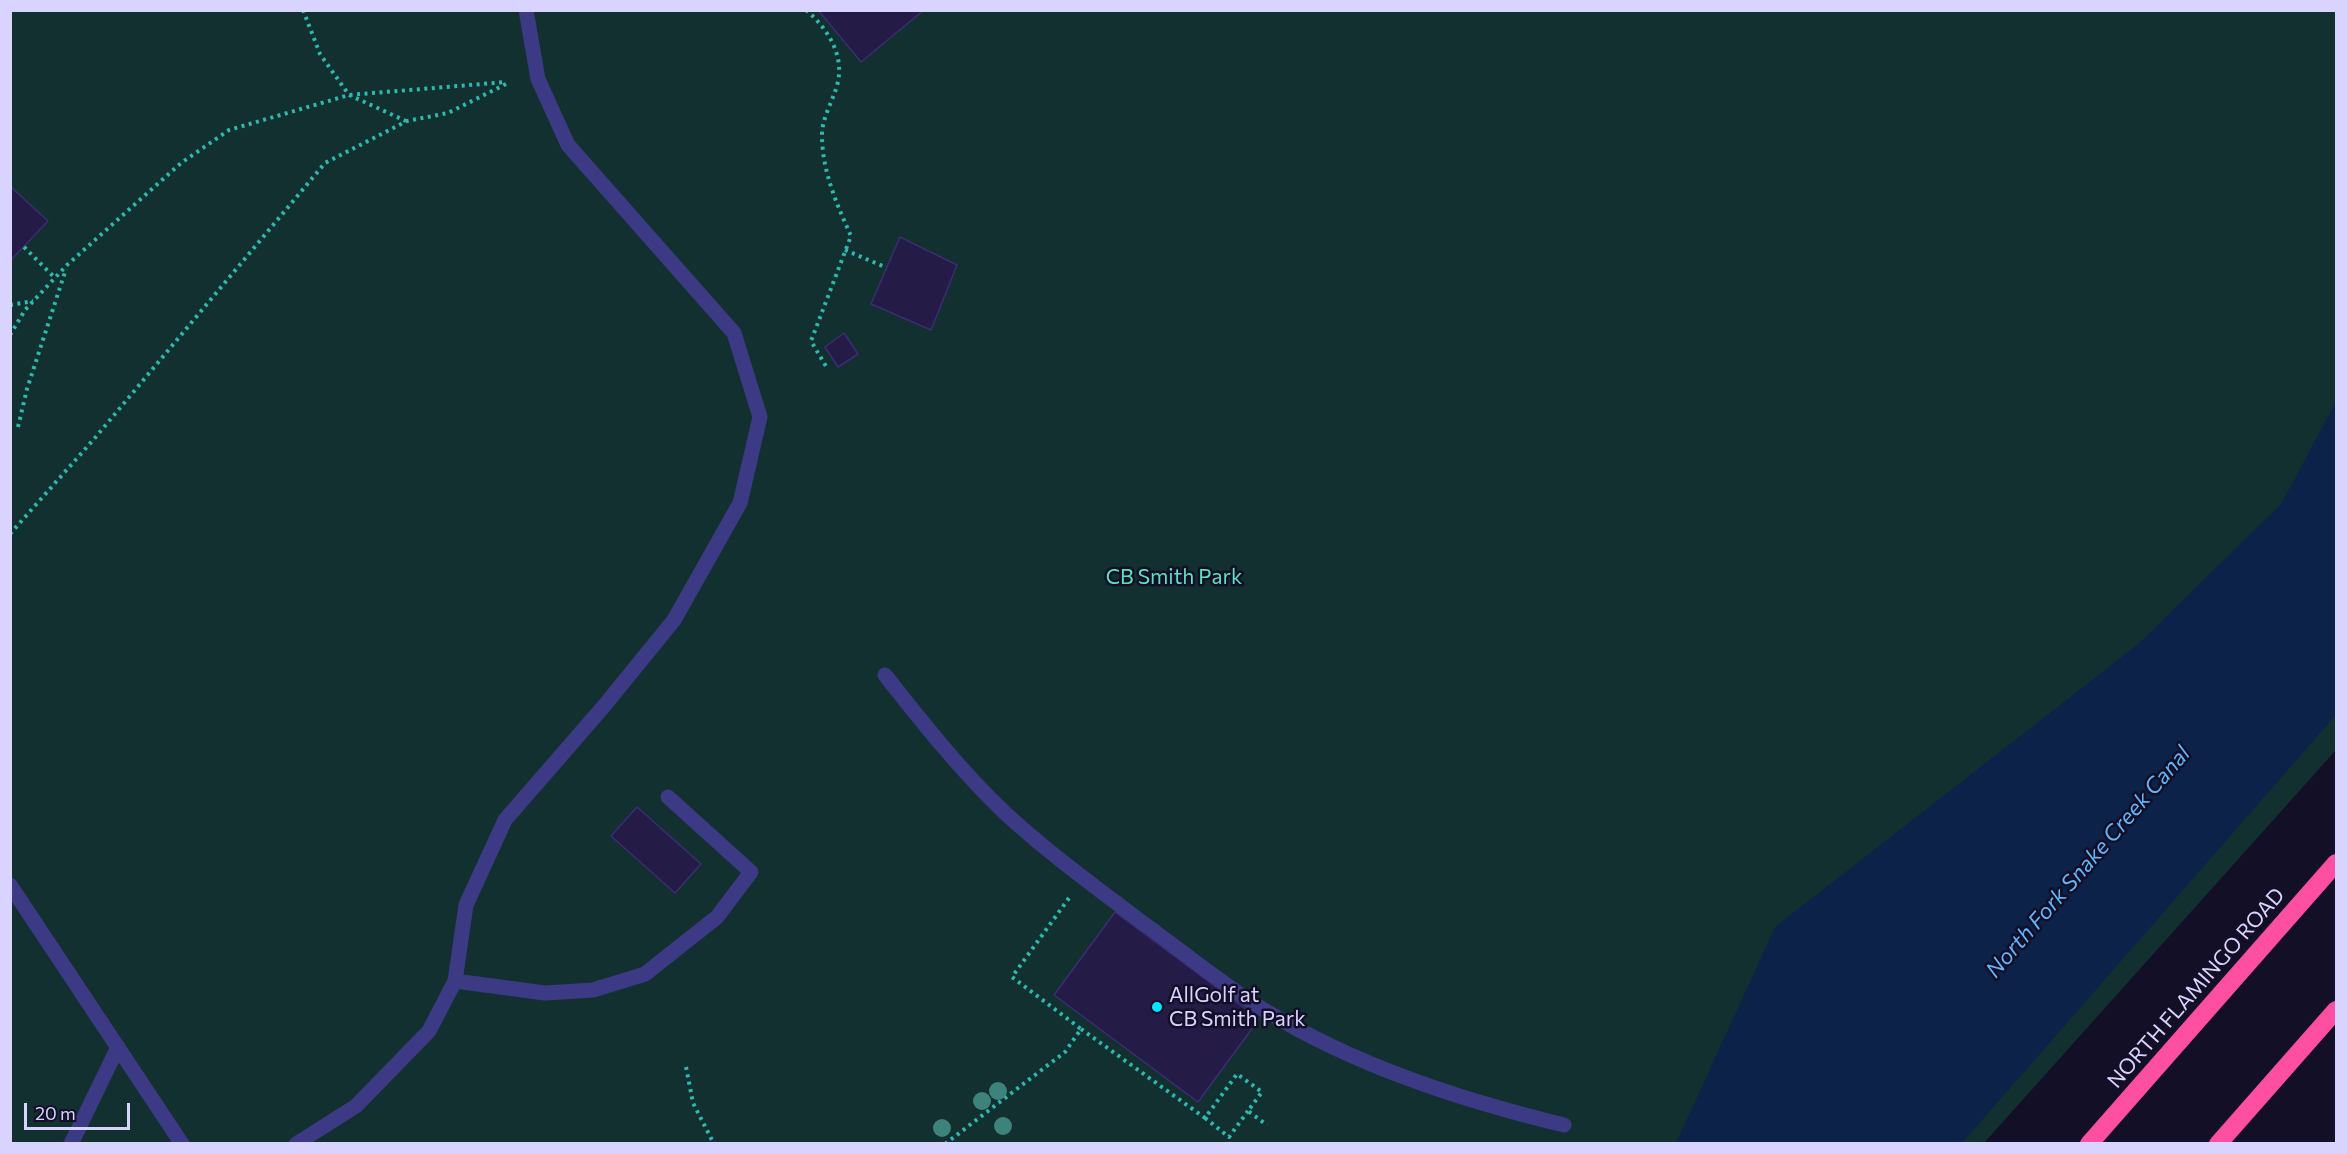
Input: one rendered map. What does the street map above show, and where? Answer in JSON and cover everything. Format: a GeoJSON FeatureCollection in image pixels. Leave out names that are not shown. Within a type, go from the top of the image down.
{"type":"FeatureCollection","features":[{"type":"Feature","properties":{"kind":"highway","name":"NORTH FLAMINGO ROAD"},"geometry":{"type":"LineString","coordinates":[[2089,1143],[2337,863]]}},
{"type":"Feature","properties":{"kind":"highway"},"geometry":{"type":"LineString","coordinates":[[2218,1143],[2337,1010]]}},
{"type":"Feature","properties":{"kind":"street"},"geometry":{"type":"LineString","coordinates":[[296,1143],[356,1106],[429,1031],[454,981],[466,905],[506,819],[604,706],[674,620],[740,503],[760,417],[734,333],[568,145],[538,79],[526,10]]}},
{"type":"Feature","properties":{"kind":"street"},"geometry":{"type":"LineString","coordinates":[[885,675],[915,714],[1004,811],[1083,878],[1226,985],[1266,1011],[1354,1056],[1422,1084],[1502,1110],[1564,1125]]}},
{"type":"Feature","properties":{"kind":"street"},"geometry":{"type":"LineString","coordinates":[[454,981],[545,993],[593,990],[645,974],[717,917],[751,872],[668,797]]}},
{"type":"Feature","properties":{"kind":"street"},"geometry":{"type":"LineString","coordinates":[[10,885],[182,1143]]}},
{"type":"Feature","properties":{"kind":"street"},"geometry":{"type":"LineString","coordinates":[[71,1143],[118,1047]]}},
{"type":"Feature","properties":{"kind":"path"},"geometry":{"type":"LineString","coordinates":[[303,10],[320,54],[349,95],[407,121]]}},
{"type":"Feature","properties":{"kind":"path"},"geometry":{"type":"LineString","coordinates":[[806,10],[818,20],[836,48],[839,74],[822,133],[823,158],[836,202],[851,236],[811,341],[827,368]]}},
{"type":"Feature","properties":{"kind":"path"},"geometry":{"type":"LineString","coordinates":[[10,335],[25,310],[67,265],[181,163],[229,130],[349,95],[538,79]]}},
{"type":"Feature","properties":{"kind":"path"},"geometry":{"type":"LineString","coordinates":[[10,534],[109,421],[325,163],[407,121],[448,113],[510,82]]}},
{"type":"Feature","properties":{"kind":"path"},"geometry":{"type":"LineString","coordinates":[[24,247],[55,278]]}},
{"type":"Feature","properties":{"kind":"path"},"geometry":{"type":"LineString","coordinates":[[846,250],[885,267]]}},
{"type":"Feature","properties":{"kind":"path"},"geometry":{"type":"LineString","coordinates":[[18,427],[27,389],[67,265]]}},
{"type":"Feature","properties":{"kind":"path"},"geometry":{"type":"LineString","coordinates":[[10,305],[33,301]]}},
{"type":"Feature","properties":{"kind":"path"},"geometry":{"type":"LineString","coordinates":[[1083,878],[1012,977],[1229,1137],[1262,1092],[1237,1074],[1205,1118]]}},
{"type":"Feature","properties":{"kind":"path"},"geometry":{"type":"LineString","coordinates":[[945,1143],[1065,1052],[1081,1029]]}},
{"type":"Feature","properties":{"kind":"path"},"geometry":{"type":"LineString","coordinates":[[686,1067],[693,1103],[714,1143]]}},
{"type":"Feature","properties":{"kind":"path"},"geometry":{"type":"LineString","coordinates":[[1248,1111],[1267,1125]]}},
{"type":"Feature","properties":{"kind":"green space","name":"CB Smith Park"},"geometry":{"type":"Polygon","coordinates":[[[10,11],[2336,11],[2336,750],[1984,1143],[11,1143],[10,11]]]}},
{"type":"Feature","properties":{"kind":"water","name":"North Fork Snake Creek Canal"},"geometry":{"type":"Polygon","coordinates":[[[2336,402],[2336,715],[1962,1143],[1676,1143],[1775,927],[2137,645],[2281,504],[2336,402]]]}},
{"type":"Feature","properties":{"kind":"building"},"geometry":{"type":"Polygon","coordinates":[[[818,10],[924,10],[861,62],[818,10]]]}},
{"type":"Feature","properties":{"kind":"building"},"geometry":{"type":"Polygon","coordinates":[[[10,186],[48,221],[10,261],[10,186]]]}},
{"type":"Feature","properties":{"kind":"building"},"geometry":{"type":"Polygon","coordinates":[[[900,237],[957,265],[931,330],[871,304],[900,237]]]}},
{"type":"Feature","properties":{"kind":"building"},"geometry":{"type":"Polygon","coordinates":[[[844,333],[858,354],[838,367],[825,347],[844,333]]]}},
{"type":"Feature","properties":{"kind":"building"},"geometry":{"type":"Polygon","coordinates":[[[637,807],[701,864],[675,893],[611,836],[637,807]]]}},
{"type":"Feature","properties":{"kind":"building","name":"AllGolf at CB Smith Park"},"geometry":{"type":"Polygon","coordinates":[[[1115,912],[1259,1019],[1198,1102],[1054,995],[1115,912]]]}},
{"type":"Feature","properties":{"kind":"place","name":"AllGolf at CB Smith Park"},"geometry":{"type":"Point","coordinates":[1157,1007]}}]}
